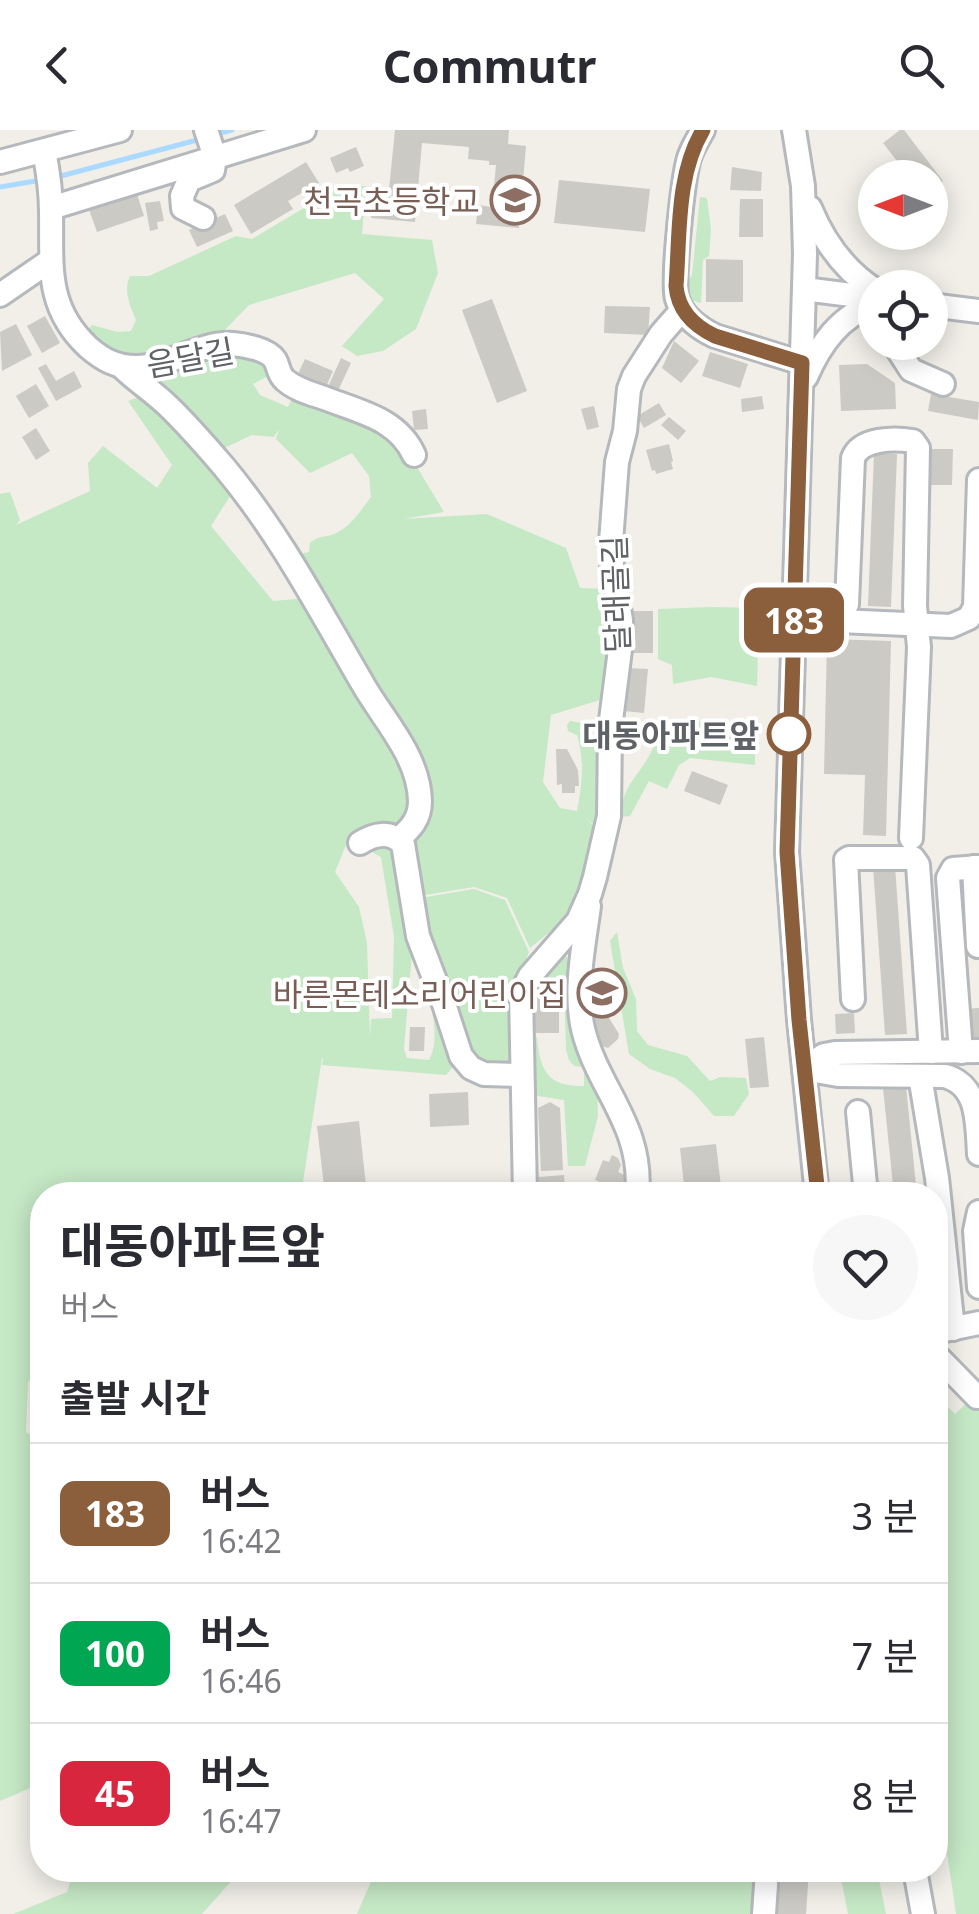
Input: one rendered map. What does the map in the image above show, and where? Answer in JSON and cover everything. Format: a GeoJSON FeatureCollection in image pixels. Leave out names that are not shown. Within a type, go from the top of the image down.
{"type":"FeatureCollection","features":[{"type":"Feature","properties":{"kind":"street"},"geometry":{"type":"LineString","coordinates":[[0,162],[45,157],[120,130]]}},
{"type":"Feature","properties":{"kind":"street"},"geometry":{"type":"LineString","coordinates":[[51,203],[211,146],[304,130]]}},
{"type":"Feature","properties":{"kind":"street"},"geometry":{"type":"LineString","coordinates":[[703,130],[689,159],[684,187],[677,299],[682,310],[715,336],[802,363]]}},
{"type":"Feature","properties":{"kind":"street"},"geometry":{"type":"LineString","coordinates":[[794,130],[805,226],[787,852],[817,1182]]}},
{"type":"Feature","properties":{"kind":"street"},"geometry":{"type":"LineString","coordinates":[[203,218],[183,208],[182,196],[189,180],[213,170],[211,146]]}},
{"type":"Feature","properties":{"kind":"street","name":"음달길"},"geometry":{"type":"LineString","coordinates":[[45,157],[51,203],[53,287],[68,324],[100,357],[120,366],[151,366],[230,343],[269,354],[286,381],[375,416],[389,425],[414,455]]}},
{"type":"Feature","properties":{"kind":"street"},"geometry":{"type":"LineString","coordinates":[[803,186],[827,244],[858,278]]}},
{"type":"Feature","properties":{"kind":"street"},"geometry":{"type":"LineString","coordinates":[[0,295],[50,260]]}},
{"type":"Feature","properties":{"kind":"street"},"geometry":{"type":"LineString","coordinates":[[804,289],[858,298]]}},
{"type":"Feature","properties":{"kind":"street"},"geometry":{"type":"LineString","coordinates":[[948,307],[979,311]]}},
{"type":"Feature","properties":{"kind":"street","name":"달래골길"},"geometry":{"type":"LineString","coordinates":[[638,1182],[630,1134],[595,1062],[581,1018],[581,977],[590,894],[608,816],[610,728],[620,642],[611,542],[617,462],[634,376],[682,310]]}},
{"type":"Feature","properties":{"kind":"street"},"geometry":{"type":"LineString","coordinates":[[801,394],[813,361],[830,335],[858,311]]}},
{"type":"Feature","properties":{"kind":"street"},"geometry":{"type":"LineString","coordinates":[[905,360],[911,370],[942,384]]}},
{"type":"Feature","properties":{"kind":"street"},"geometry":{"type":"LineString","coordinates":[[120,366],[170,408],[244,492],[296,569],[406,751],[416,777],[419,814],[399,840]]}},
{"type":"Feature","properties":{"kind":"street"},"geometry":{"type":"LineString","coordinates":[[847,604],[853,458],[866,444],[913,440],[918,448],[919,647],[911,838]]}},
{"type":"Feature","properties":{"kind":"street"},"geometry":{"type":"LineString","coordinates":[[794,619],[951,626],[963,622],[974,606],[979,480]]}},
{"type":"Feature","properties":{"kind":"street"},"geometry":{"type":"LineString","coordinates":[[360,843],[380,834],[399,840],[406,851],[406,874],[418,936],[461,1056],[471,1068],[484,1074],[522,1074]]}},
{"type":"Feature","properties":{"kind":"street"},"geometry":{"type":"LineString","coordinates":[[853,999],[846,860],[913,858],[918,865],[931,1052]]}},
{"type":"Feature","properties":{"kind":"street"},"geometry":{"type":"LineString","coordinates":[[804,1069],[835,1053],[970,1052],[948,878],[953,869],[976,867],[978,946]]}},
{"type":"Feature","properties":{"kind":"street","name":"달래골길"},"geometry":{"type":"LineString","coordinates":[[526,1182],[520,1002],[524,984],[578,921],[590,894]]}},
{"type":"Feature","properties":{"kind":"street"},"geometry":{"type":"LineString","coordinates":[[804,1069],[838,1075],[946,1076],[965,1084],[976,1107],[979,1154]]}},
{"type":"Feature","properties":{"kind":"street"},"geometry":{"type":"LineString","coordinates":[[920,1076],[937,1182]]}},
{"type":"Feature","properties":{"kind":"street"},"geometry":{"type":"LineString","coordinates":[[858,1112],[865,1182]]}},
{"type":"Feature","properties":{"kind":"street"},"geometry":{"type":"LineString","coordinates":[[979,1212],[975,1232],[979,1287]]}},
{"type":"Feature","properties":{"kind":"street"},"geometry":{"type":"LineString","coordinates":[[948,1329],[979,1323]]}},
{"type":"Feature","properties":{"kind":"street"},"geometry":{"type":"LineString","coordinates":[[948,1367],[977,1396]]}},
{"type":"Feature","properties":{"kind":"street"},"geometry":{"type":"LineString","coordinates":[[764,1914],[766,1882]]}},
{"type":"Feature","properties":{"kind":"street"},"geometry":{"type":"LineString","coordinates":[[918,1882],[923,1914]]}},
{"type":"Feature","properties":{"kind":"green space"},"geometry":{"type":"Polygon","coordinates":[[[341,186],[366,186],[362,234],[432,240],[438,273],[416,329],[383,351],[357,356],[342,346],[384,299],[355,273],[249,305],[213,342],[136,363],[83,336],[92,325],[131,331],[136,320],[127,293],[130,276],[149,276],[236,236],[252,239],[341,186]]]}},
{"type":"Feature","properties":{"kind":"green space"},"geometry":{"type":"Polygon","coordinates":[[[700,197],[707,198],[711,230],[709,256],[703,260],[701,303],[687,299],[700,197]]]}},
{"type":"Feature","properties":{"kind":"green space"},"geometry":{"type":"Polygon","coordinates":[[[231,348],[264,360],[270,375],[253,384],[260,395],[288,407],[296,391],[374,419],[412,459],[444,512],[403,519],[487,514],[566,548],[580,588],[605,589],[610,644],[603,699],[551,715],[543,782],[560,808],[577,811],[581,754],[577,735],[568,731],[567,725],[570,721],[582,723],[592,737],[601,741],[598,828],[586,818],[597,829],[582,891],[556,927],[530,948],[507,898],[474,887],[419,896],[409,851],[423,799],[295,555],[309,552],[313,540],[340,531],[355,518],[371,497],[369,476],[352,453],[310,473],[276,439],[279,429],[274,437],[252,435],[220,450],[139,376],[231,348]]]}},
{"type":"Feature","properties":{"kind":"green space"},"geometry":{"type":"Polygon","coordinates":[[[142,396],[234,490],[211,526],[273,601],[308,598],[402,753],[415,813],[394,827],[370,828],[348,840],[335,872],[359,907],[367,943],[370,1038],[371,1019],[392,1018],[394,937],[381,857],[363,847],[396,845],[413,940],[404,1049],[407,1058],[429,1060],[433,1050],[434,1027],[424,970],[458,1062],[446,1075],[322,1065],[322,1058],[303,1182],[30,1182],[30,1379],[26,1432],[30,1435],[30,1788],[0,1801],[0,494],[10,492],[20,520],[16,525],[90,491],[88,463],[103,446],[157,488],[172,465],[128,401],[142,396]]]}},
{"type":"Feature","properties":{"kind":"green space"},"geometry":{"type":"Polygon","coordinates":[[[759,608],[757,686],[711,677],[673,684],[672,665],[658,659],[658,609],[759,608]]]}},
{"type":"Feature","properties":{"kind":"green space"},"geometry":{"type":"Polygon","coordinates":[[[710,721],[755,730],[755,765],[690,758],[679,765],[667,789],[649,781],[630,816],[620,817],[628,787],[653,748],[660,723],[710,721]]]}},
{"type":"Feature","properties":{"kind":"green space"},"geometry":{"type":"Polygon","coordinates":[[[474,889],[505,900],[529,952],[516,983],[514,1069],[473,1064],[422,934],[420,898],[474,889]]]}},
{"type":"Feature","properties":{"kind":"green space"},"geometry":{"type":"Polygon","coordinates":[[[617,932],[623,968],[636,999],[637,1031],[648,1045],[687,1056],[710,1081],[720,1077],[746,1078],[749,1094],[734,1116],[714,1116],[675,1078],[650,1069],[629,1054],[610,941],[617,932]]]}},
{"type":"Feature","properties":{"kind":"green space"},"geometry":{"type":"Polygon","coordinates":[[[560,954],[575,961],[597,1089],[598,1116],[585,1166],[568,1166],[564,1100],[532,1095],[529,1037],[537,1037],[548,1075],[562,1084],[584,1086],[584,1067],[574,1066],[566,1050],[564,984],[535,985],[560,954]]]}},
{"type":"Feature","properties":{"kind":"green space"},"geometry":{"type":"Polygon","coordinates":[[[971,1399],[979,1406],[979,1914],[956,1914],[948,1860],[948,1407],[955,1414],[971,1399]]]}},
{"type":"Feature","properties":{"kind":"green space"},"geometry":{"type":"Polygon","coordinates":[[[70,1882],[230,1882],[202,1914],[13,1914],[67,1892],[70,1882]]]}},
{"type":"Feature","properties":{"kind":"green space"},"geometry":{"type":"Polygon","coordinates":[[[371,1882],[758,1882],[757,1914],[357,1914],[371,1882]]]}},
{"type":"Feature","properties":{"kind":"green space"},"geometry":{"type":"Polygon","coordinates":[[[842,1882],[879,1882],[886,1914],[848,1914],[842,1882]]]}},
{"type":"Feature","properties":{"kind":"building"},"geometry":{"type":"Polygon","coordinates":[[[395,130],[509,130],[508,144],[526,146],[519,228],[476,224],[478,205],[492,207],[496,165],[468,159],[469,147],[422,143],[415,222],[371,218],[373,197],[388,199],[395,130]]]}},
{"type":"Feature","properties":{"kind":"building"},"geometry":{"type":"Polygon","coordinates":[[[904,130],[927,160],[896,160],[883,143],[904,130]]]}},
{"type":"Feature","properties":{"kind":"building"},"geometry":{"type":"Polygon","coordinates":[[[356,147],[364,166],[336,173],[330,158],[356,147]]]}},
{"type":"Feature","properties":{"kind":"building"},"geometry":{"type":"Polygon","coordinates":[[[306,162],[319,183],[288,201],[293,209],[251,234],[234,205],[306,162]]]}},
{"type":"Feature","properties":{"kind":"building"},"geometry":{"type":"Polygon","coordinates":[[[732,167],[762,172],[761,191],[730,190],[732,167]]]}},
{"type":"Feature","properties":{"kind":"building"},"geometry":{"type":"Polygon","coordinates":[[[559,180],[650,189],[645,232],[554,223],[559,180]]]}},
{"type":"Feature","properties":{"kind":"building"},"geometry":{"type":"Polygon","coordinates":[[[136,191],[144,216],[97,232],[88,207],[136,191]]]}},
{"type":"Feature","properties":{"kind":"building"},"geometry":{"type":"Polygon","coordinates":[[[740,199],[763,199],[763,237],[739,237],[740,199]]]}},
{"type":"Feature","properties":{"kind":"building"},"geometry":{"type":"Polygon","coordinates":[[[160,201],[164,221],[157,222],[158,229],[150,231],[145,203],[160,201]]]}},
{"type":"Feature","properties":{"kind":"building"},"geometry":{"type":"Polygon","coordinates":[[[225,214],[233,231],[197,247],[189,230],[225,214]]]}},
{"type":"Feature","properties":{"kind":"building"},"geometry":{"type":"Polygon","coordinates":[[[706,259],[743,260],[743,302],[706,302],[706,259]]]}},
{"type":"Feature","properties":{"kind":"building"},"geometry":{"type":"Polygon","coordinates":[[[492,299],[527,391],[497,403],[462,310],[492,299]]]}},
{"type":"Feature","properties":{"kind":"building"},"geometry":{"type":"Polygon","coordinates":[[[605,306],[650,307],[648,335],[604,333],[605,306]]]}},
{"type":"Feature","properties":{"kind":"building"},"geometry":{"type":"Polygon","coordinates":[[[45,316],[60,343],[42,353],[27,326],[45,316]]]}},
{"type":"Feature","properties":{"kind":"building"},"geometry":{"type":"Polygon","coordinates":[[[16,324],[32,355],[2,371],[0,332],[16,324]]]}},
{"type":"Feature","properties":{"kind":"building"},"geometry":{"type":"Polygon","coordinates":[[[674,341],[699,361],[681,383],[662,368],[674,341]]]}},
{"type":"Feature","properties":{"kind":"building"},"geometry":{"type":"Polygon","coordinates":[[[710,352],[748,364],[740,388],[702,376],[710,352]]]}},
{"type":"Feature","properties":{"kind":"building"},"geometry":{"type":"Polygon","coordinates":[[[341,358],[351,363],[337,393],[327,389],[341,358]]]}},
{"type":"Feature","properties":{"kind":"building"},"geometry":{"type":"Polygon","coordinates":[[[305,359],[333,371],[325,389],[297,376],[305,359]]]}},
{"type":"Feature","properties":{"kind":"building"},"geometry":{"type":"Polygon","coordinates":[[[46,364],[56,381],[74,371],[82,387],[56,401],[38,368],[46,364]]]}},
{"type":"Feature","properties":{"kind":"building"},"geometry":{"type":"Polygon","coordinates":[[[867,364],[895,383],[896,409],[841,411],[839,365],[867,364]]]}},
{"type":"Feature","properties":{"kind":"building"},"geometry":{"type":"Polygon","coordinates":[[[36,384],[49,406],[29,418],[16,396],[36,384]]]}},
{"type":"Feature","properties":{"kind":"building"},"geometry":{"type":"Polygon","coordinates":[[[931,394],[979,402],[978,420],[928,411],[931,394]]]}},
{"type":"Feature","properties":{"kind":"building"},"geometry":{"type":"Polygon","coordinates":[[[762,396],[764,409],[742,412],[741,399],[762,396]]]}},
{"type":"Feature","properties":{"kind":"building"},"geometry":{"type":"Polygon","coordinates":[[[659,403],[666,415],[644,428],[637,416],[659,403]]]}},
{"type":"Feature","properties":{"kind":"building"},"geometry":{"type":"Polygon","coordinates":[[[594,406],[599,427],[587,430],[581,409],[594,406]]]}},
{"type":"Feature","properties":{"kind":"building"},"geometry":{"type":"Polygon","coordinates":[[[426,409],[428,429],[414,430],[412,411],[426,409]]]}},
{"type":"Feature","properties":{"kind":"building"},"geometry":{"type":"Polygon","coordinates":[[[669,417],[686,431],[678,440],[661,425],[669,417]]]}},
{"type":"Feature","properties":{"kind":"building"},"geometry":{"type":"Polygon","coordinates":[[[36,428],[50,451],[36,460],[22,437],[36,428]]]}},
{"type":"Feature","properties":{"kind":"building"},"geometry":{"type":"Polygon","coordinates":[[[669,444],[673,469],[656,474],[646,450],[669,444]]]}},
{"type":"Feature","properties":{"kind":"building"},"geometry":{"type":"Polygon","coordinates":[[[928,449],[953,449],[952,485],[927,485],[928,449]]]}},
{"type":"Feature","properties":{"kind":"building"},"geometry":{"type":"Polygon","coordinates":[[[874,453],[897,454],[891,607],[868,606],[874,453]]]}},
{"type":"Feature","properties":{"kind":"building"},"geometry":{"type":"Polygon","coordinates":[[[631,611],[653,611],[653,653],[631,653],[631,611]]]}},
{"type":"Feature","properties":{"kind":"building"},"geometry":{"type":"Polygon","coordinates":[[[827,639],[891,641],[886,836],[863,835],[865,775],[824,774],[827,639]]]}},
{"type":"Feature","properties":{"kind":"building"},"geometry":{"type":"Polygon","coordinates":[[[628,668],[648,669],[644,713],[624,711],[628,668]]]}},
{"type":"Feature","properties":{"kind":"building"},"geometry":{"type":"Polygon","coordinates":[[[556,749],[567,749],[578,770],[579,786],[575,786],[575,793],[562,793],[562,784],[557,785],[556,749]]]}},
{"type":"Feature","properties":{"kind":"building"},"geometry":{"type":"Polygon","coordinates":[[[692,771],[728,785],[720,805],[684,791],[692,771]]]}},
{"type":"Feature","properties":{"kind":"building"},"geometry":{"type":"Polygon","coordinates":[[[895,866],[907,1034],[885,1035],[873,867],[895,866]]]}},
{"type":"Feature","properties":{"kind":"building"},"geometry":{"type":"Polygon","coordinates":[[[591,987],[606,989],[609,1018],[619,1034],[608,1048],[600,1045],[590,1013],[591,987]]]}},
{"type":"Feature","properties":{"kind":"building"},"geometry":{"type":"Polygon","coordinates":[[[530,996],[559,996],[559,1033],[531,1033],[530,996]]]}},
{"type":"Feature","properties":{"kind":"building"},"geometry":{"type":"Polygon","coordinates":[[[979,1008],[979,1043],[966,1044],[964,1009],[979,1008]]]}},
{"type":"Feature","properties":{"kind":"building"},"geometry":{"type":"Polygon","coordinates":[[[854,1013],[855,1033],[836,1034],[835,1014],[854,1013]]]}},
{"type":"Feature","properties":{"kind":"building"},"geometry":{"type":"Polygon","coordinates":[[[410,1027],[425,1027],[424,1051],[409,1051],[410,1027]]]}},
{"type":"Feature","properties":{"kind":"building"},"geometry":{"type":"Polygon","coordinates":[[[764,1037],[769,1087],[750,1088],[745,1039],[764,1037]]]}},
{"type":"Feature","properties":{"kind":"building"},"geometry":{"type":"Polygon","coordinates":[[[906,1086],[916,1182],[893,1182],[883,1088],[906,1086]]]}},
{"type":"Feature","properties":{"kind":"building"},"geometry":{"type":"Polygon","coordinates":[[[468,1092],[469,1125],[430,1127],[429,1094],[468,1092]]]}},
{"type":"Feature","properties":{"kind":"building"},"geometry":{"type":"Polygon","coordinates":[[[550,1102],[560,1108],[563,1170],[541,1171],[538,1108],[550,1102]]]}},
{"type":"Feature","properties":{"kind":"building"},"geometry":{"type":"Polygon","coordinates":[[[359,1121],[366,1182],[323,1182],[317,1126],[359,1121]]]}},
{"type":"Feature","properties":{"kind":"building"},"geometry":{"type":"Polygon","coordinates":[[[716,1144],[720,1182],[684,1182],[680,1148],[716,1144]]]}},
{"type":"Feature","properties":{"kind":"building"},"geometry":{"type":"Polygon","coordinates":[[[612,1155],[618,1158],[618,1172],[629,1177],[627,1182],[595,1180],[603,1160],[609,1162],[612,1155]]]}},
{"type":"Feature","properties":{"kind":"building"},"geometry":{"type":"Polygon","coordinates":[[[564,1175],[564,1182],[538,1182],[538,1177],[564,1175]]]}},
{"type":"Feature","properties":{"kind":"building"},"geometry":{"type":"Polygon","coordinates":[[[778,1882],[808,1882],[806,1914],[777,1914],[778,1882]]]}},
{"type":"Feature","properties":{"kind":"waterway"},"geometry":{"type":"LineString","coordinates":[[216,134],[232,130]]}},
{"type":"Feature","properties":{"kind":"waterway"},"geometry":{"type":"LineString","coordinates":[[57,177],[201,139]]}},
{"type":"Feature","properties":{"kind":"waterway"},"geometry":{"type":"LineString","coordinates":[[0,187],[41,180]]}},
{"type":"Feature","properties":{"kind":"bus line","name":"183"},"geometry":{"type":"LineString","coordinates":[[703,130],[689,159],[684,187],[677,299],[691,320],[715,336],[802,363],[787,852],[799,1020],[817,1182]]}},
{"type":"Feature","properties":{"kind":"place","name":"천곡초등학교"},"geometry":{"type":"Point","coordinates":[515,200]}},
{"type":"Feature","properties":{"kind":"place","name":"대동아파트앞"},"geometry":{"type":"Point","coordinates":[789,734]}},
{"type":"Feature","properties":{"kind":"place","name":"바른몬테소리어린이집"},"geometry":{"type":"Point","coordinates":[602,993]}}]}
